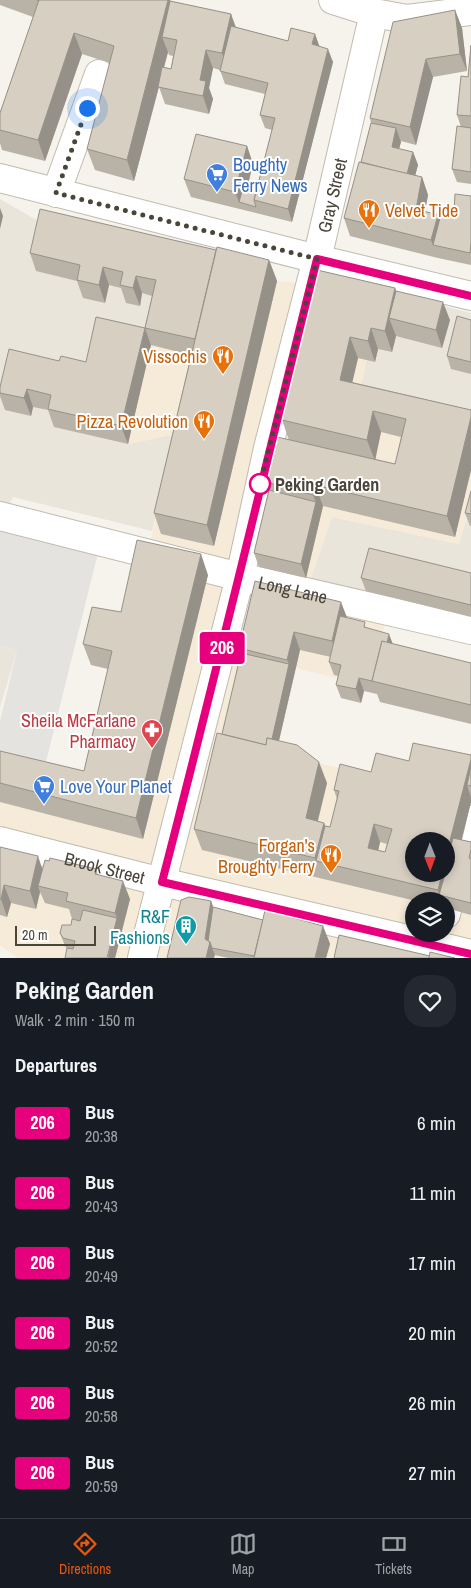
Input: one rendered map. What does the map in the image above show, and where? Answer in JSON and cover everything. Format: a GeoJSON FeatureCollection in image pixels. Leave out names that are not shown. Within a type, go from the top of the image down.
{"type":"FeatureCollection","features":[{"type":"Feature","properties":{"kind":"street"},"geometry":{"type":"LineString","coordinates":[[333,0],[374,13],[407,19],[471,11]]}},
{"type":"Feature","properties":{"kind":"street","name":"Gray Street"},"geometry":{"type":"LineString","coordinates":[[142,958],[240,576],[268,448],[317,259],[374,13]]}},
{"type":"Feature","properties":{"kind":"street"},"geometry":{"type":"LineString","coordinates":[[56,193],[99,74]]}},
{"type":"Feature","properties":{"kind":"street"},"geometry":{"type":"LineString","coordinates":[[0,178],[317,259],[471,296]]}},
{"type":"Feature","properties":{"kind":"street"},"geometry":{"type":"LineString","coordinates":[[268,448],[296,454]]}},
{"type":"Feature","properties":{"kind":"street","name":"Long Lane"},"geometry":{"type":"LineString","coordinates":[[0,516],[240,576],[471,630]]}},
{"type":"Feature","properties":{"kind":"street"},"geometry":{"type":"LineString","coordinates":[[452,892],[471,820]]}},
{"type":"Feature","properties":{"kind":"street","name":"Brook Street"},"geometry":{"type":"LineString","coordinates":[[0,841],[162,882],[405,933]]}},
{"type":"Feature","properties":{"kind":"street","name":"Brook Street"},"geometry":{"type":"LineString","coordinates":[[444,942],[471,954]]}},
{"type":"Feature","properties":{"kind":"shaded area"},"geometry":{"type":"Polygon","coordinates":[[[0,199],[47,226],[172,256],[151,345],[80,432],[128,444],[176,434],[152,531],[13,497],[0,524],[0,199]]]}},
{"type":"Feature","properties":{"kind":"shaded area"},"geometry":{"type":"Polygon","coordinates":[[[172,256],[277,281],[382,291],[360,392],[471,421],[471,503],[459,544],[332,517],[309,584],[386,620],[369,686],[292,667],[273,752],[471,800],[471,958],[18,958],[0,945],[0,770],[91,792],[176,434],[128,444],[80,433],[103,334],[151,345],[172,256]]]}},
{"type":"Feature","properties":{"kind":"shaded area"},"geometry":{"type":"Polygon","coordinates":[[[382,291],[471,313],[471,421],[359,392],[382,291]]]}},
{"type":"Feature","properties":{"kind":"shaded area"},"geometry":{"type":"Polygon","coordinates":[[[471,503],[471,621],[309,584],[332,517],[459,544],[471,503]]]}},
{"type":"Feature","properties":{"kind":"shaded area"},"geometry":{"type":"Polygon","coordinates":[[[0,525],[99,549],[43,774],[0,751],[0,721],[17,650],[0,646],[0,525]]]}},
{"type":"Feature","properties":{"kind":"shaded area"},"geometry":{"type":"Polygon","coordinates":[[[0,646],[17,650],[0,708],[0,646]]]}},
{"type":"Feature","properties":{"kind":"building"},"geometry":{"type":"Polygon","coordinates":[[[39,0],[168,0],[127,160],[87,149],[114,46],[74,33],[38,140],[0,130],[0,113],[39,0]]]}},
{"type":"Feature","properties":{"kind":"building"},"geometry":{"type":"Polygon","coordinates":[[[170,1],[231,14],[222,53],[206,50],[200,80],[206,81],[203,96],[158,87],[162,67],[171,69],[177,40],[162,37],[170,1]]]}},
{"type":"Feature","properties":{"kind":"building"},"geometry":{"type":"Polygon","coordinates":[[[455,10],[460,54],[426,59],[410,127],[370,118],[393,22],[455,10]]]}},
{"type":"Feature","properties":{"kind":"building"},"geometry":{"type":"Polygon","coordinates":[[[231,26],[288,41],[291,28],[315,34],[312,44],[328,49],[288,209],[254,200],[275,118],[260,115],[268,83],[220,71],[231,26]]]}},
{"type":"Feature","properties":{"kind":"building"},"geometry":{"type":"Polygon","coordinates":[[[471,45],[471,116],[457,115],[461,76],[468,77],[471,45]]]}},
{"type":"Feature","properties":{"kind":"building"},"geometry":{"type":"Polygon","coordinates":[[[371,123],[396,128],[392,147],[413,152],[407,174],[361,162],[371,123]]]}},
{"type":"Feature","properties":{"kind":"building"},"geometry":{"type":"Polygon","coordinates":[[[457,126],[471,128],[471,172],[452,169],[457,126]]]}},
{"type":"Feature","properties":{"kind":"building"},"geometry":{"type":"Polygon","coordinates":[[[196,134],[247,146],[235,192],[184,179],[196,134]]]}},
{"type":"Feature","properties":{"kind":"building"},"geometry":{"type":"Polygon","coordinates":[[[359,162],[422,177],[416,209],[438,215],[431,240],[344,218],[359,162]]]}},
{"type":"Feature","properties":{"kind":"building"},"geometry":{"type":"Polygon","coordinates":[[[244,184],[257,187],[254,200],[256,207],[239,202],[244,184]]]}},
{"type":"Feature","properties":{"kind":"building"},"geometry":{"type":"Polygon","coordinates":[[[455,194],[471,196],[470,253],[433,245],[442,210],[454,212],[455,194]]]}},
{"type":"Feature","properties":{"kind":"building"},"geometry":{"type":"Polygon","coordinates":[[[40,209],[216,250],[195,339],[145,328],[156,280],[136,276],[133,288],[120,285],[123,272],[103,267],[99,285],[77,280],[80,265],[30,253],[40,209]]]}},
{"type":"Feature","properties":{"kind":"building"},"geometry":{"type":"Polygon","coordinates":[[[217,247],[269,260],[207,525],[154,513],[217,247]]]}},
{"type":"Feature","properties":{"kind":"building"},"geometry":{"type":"Polygon","coordinates":[[[317,270],[395,288],[385,331],[371,328],[368,341],[350,337],[340,380],[471,410],[471,417],[447,516],[315,485],[313,495],[266,482],[277,437],[395,464],[406,419],[373,411],[367,440],[282,420],[317,270]]]}},
{"type":"Feature","properties":{"kind":"building"},"geometry":{"type":"Polygon","coordinates":[[[396,291],[443,302],[436,330],[389,318],[396,291]]]}},
{"type":"Feature","properties":{"kind":"building"},"geometry":{"type":"Polygon","coordinates":[[[457,316],[471,320],[471,362],[447,356],[457,316]]]}},
{"type":"Feature","properties":{"kind":"building"},"geometry":{"type":"Polygon","coordinates":[[[96,317],[145,328],[121,426],[48,409],[51,395],[27,389],[24,398],[0,393],[9,349],[59,361],[61,356],[86,362],[96,317]]]}},
{"type":"Feature","properties":{"kind":"building"},"geometry":{"type":"Polygon","coordinates":[[[269,490],[316,502],[301,564],[254,553],[269,490]]]}},
{"type":"Feature","properties":{"kind":"building"},"geometry":{"type":"Polygon","coordinates":[[[471,491],[471,514],[465,513],[471,491]]]}},
{"type":"Feature","properties":{"kind":"building"},"geometry":{"type":"Polygon","coordinates":[[[137,540],[201,554],[136,818],[0,783],[0,751],[84,771],[112,651],[83,644],[92,607],[121,612],[137,540]]]}},
{"type":"Feature","properties":{"kind":"building"},"geometry":{"type":"Polygon","coordinates":[[[369,548],[471,573],[471,605],[361,578],[369,548]]]}},
{"type":"Feature","properties":{"kind":"building"},"geometry":{"type":"Polygon","coordinates":[[[255,581],[341,602],[332,641],[294,632],[287,660],[239,648],[255,581]]]}},
{"type":"Feature","properties":{"kind":"building"},"geometry":{"type":"Polygon","coordinates":[[[340,616],[365,622],[364,627],[389,634],[387,643],[382,641],[372,681],[359,678],[356,689],[336,685],[341,665],[329,662],[340,616]]]}},
{"type":"Feature","properties":{"kind":"building"},"geometry":{"type":"Polygon","coordinates":[[[382,641],[471,663],[471,705],[372,681],[382,641]]]}},
{"type":"Feature","properties":{"kind":"building"},"geometry":{"type":"Polygon","coordinates":[[[241,653],[289,664],[272,739],[267,738],[266,745],[222,734],[241,653]]]}},
{"type":"Feature","properties":{"kind":"building"},"geometry":{"type":"Polygon","coordinates":[[[217,733],[266,745],[267,738],[297,745],[319,762],[306,818],[324,823],[315,858],[194,829],[217,733]]]}},
{"type":"Feature","properties":{"kind":"building"},"geometry":{"type":"Polygon","coordinates":[[[413,743],[471,755],[452,832],[405,832],[405,882],[440,882],[438,890],[316,861],[325,826],[330,827],[339,791],[334,790],[340,764],[371,772],[376,753],[409,761],[413,743]],[[374,824],[368,848],[385,852],[392,829],[374,824]]]}},
{"type":"Feature","properties":{"kind":"building"},"geometry":{"type":"Polygon","coordinates":[[[471,767],[471,786],[467,785],[471,767]]]}},
{"type":"Feature","properties":{"kind":"building"},"geometry":{"type":"Polygon","coordinates":[[[455,838],[471,842],[469,858],[471,859],[471,903],[455,899],[455,892],[440,892],[443,882],[455,882],[455,838]]]}},
{"type":"Feature","properties":{"kind":"building"},"geometry":{"type":"Polygon","coordinates":[[[0,847],[38,856],[30,891],[4,885],[0,899],[0,847]]]}},
{"type":"Feature","properties":{"kind":"building"},"geometry":{"type":"Polygon","coordinates":[[[50,858],[96,869],[95,874],[123,881],[115,913],[66,901],[68,893],[38,886],[45,860],[49,861],[50,858]]]}},
{"type":"Feature","properties":{"kind":"building"},"geometry":{"type":"Polygon","coordinates":[[[189,897],[211,901],[205,939],[210,942],[206,958],[167,958],[181,900],[189,897]]]}},
{"type":"Feature","properties":{"kind":"building"},"geometry":{"type":"Polygon","coordinates":[[[213,907],[263,920],[254,956],[212,948],[208,941],[213,907]]]}},
{"type":"Feature","properties":{"kind":"building"},"geometry":{"type":"Polygon","coordinates":[[[83,910],[117,918],[107,958],[65,958],[67,948],[73,949],[75,941],[63,938],[60,933],[62,925],[71,925],[72,919],[80,921],[83,910]]]}},
{"type":"Feature","properties":{"kind":"building"},"geometry":{"type":"Polygon","coordinates":[[[265,910],[323,926],[315,958],[254,958],[265,910]]]}},
{"type":"Feature","properties":{"kind":"building"},"geometry":{"type":"Polygon","coordinates":[[[339,935],[430,956],[429,958],[334,958],[339,935]]]}},
{"type":"Feature","properties":{"kind":"building"},"geometry":{"type":"Polygon","coordinates":[[[430,952],[455,958],[429,958],[430,952]]]}},
{"type":"Feature","properties":{"kind":"bus line","name":"206"},"geometry":{"type":"LineString","coordinates":[[471,296],[317,259],[268,448],[240,576],[162,882],[471,954]]}},
{"type":"Feature","properties":{"kind":"place","name":"Boughty Ferry News"},"geometry":{"type":"Point","coordinates":[217,193]}},
{"type":"Feature","properties":{"kind":"place","name":"Velvet Tide"},"geometry":{"type":"Point","coordinates":[369,229]}},
{"type":"Feature","properties":{"kind":"place","name":"Vissochis"},"geometry":{"type":"Point","coordinates":[223,375]}},
{"type":"Feature","properties":{"kind":"place","name":"Pizza Revolution"},"geometry":{"type":"Point","coordinates":[204,440]}},
{"type":"Feature","properties":{"kind":"place","name":"Peking Garden"},"geometry":{"type":"Point","coordinates":[260,484]}},
{"type":"Feature","properties":{"kind":"place","name":"Sheila McFarlane Pharmacy"},"geometry":{"type":"Point","coordinates":[152,749]}},
{"type":"Feature","properties":{"kind":"place","name":"Love Your Planet"},"geometry":{"type":"Point","coordinates":[44,805]}},
{"type":"Feature","properties":{"kind":"place","name":"Forgan's Broughty Ferry"},"geometry":{"type":"Point","coordinates":[331,874]}},
{"type":"Feature","properties":{"kind":"place","name":"R&F Fashions"},"geometry":{"type":"Point","coordinates":[186,945]}},
{"type":"Feature","properties":{"kind":"route"},"geometry":{"type":"LineString","coordinates":[[87,108],[56,193],[317,259],[260,484]]}}]}
